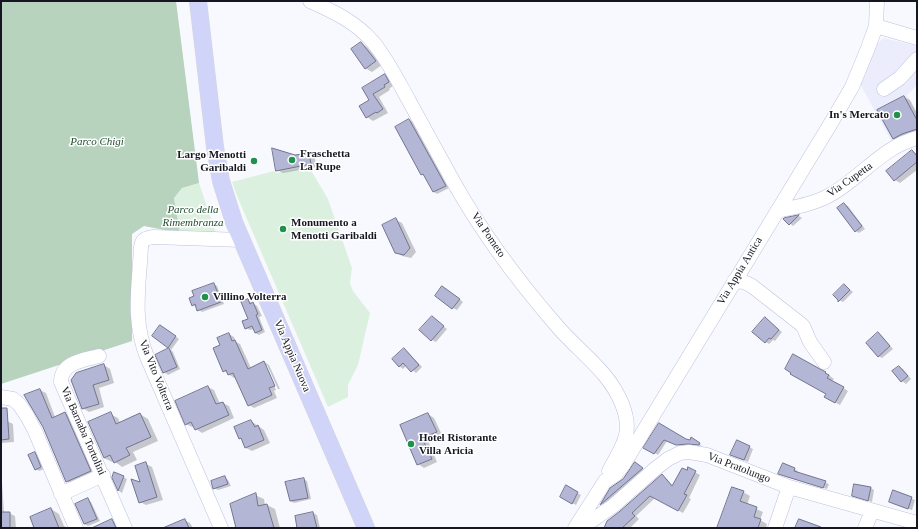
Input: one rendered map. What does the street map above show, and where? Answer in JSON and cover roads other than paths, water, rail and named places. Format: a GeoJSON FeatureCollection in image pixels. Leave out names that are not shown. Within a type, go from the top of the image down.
{"type":"FeatureCollection","features":[{"type":"Feature","properties":{"kind":"main road","name":"Via Appia Nuova"},"geometry":{"type":"LineString","coordinates":[[198,1],[213,135],[218,170],[224,194],[242,240],[366,528]]}},
{"type":"Feature","properties":{"kind":"street","name":"Via Pometo"},"geometry":{"type":"LineString","coordinates":[[310,1],[346,20],[374,43],[392,70],[467,204],[494,246],[545,312],[568,338],[602,371],[613,386],[624,410],[627,421],[627,433],[623,445],[608,472],[605,481]]}},
{"type":"Feature","properties":{"kind":"street","name":"Via Appia Antica"},"geometry":{"type":"LineString","coordinates":[[575,528],[605,481],[616,474],[623,465],[852,87],[876,26],[877,1]]}},
{"type":"Feature","properties":{"kind":"street"},"geometry":{"type":"LineString","coordinates":[[876,26],[917,38]]}},
{"type":"Feature","properties":{"kind":"street"},"geometry":{"type":"LineString","coordinates":[[884,89],[900,78],[917,59]]}},
{"type":"Feature","properties":{"kind":"street","name":"Via Cupetta"},"geometry":{"type":"LineString","coordinates":[[777,211],[811,203],[831,195],[889,152],[906,142],[917,138]]}},
{"type":"Feature","properties":{"kind":"street","name":"Via Vito Volterra"},"geometry":{"type":"LineString","coordinates":[[221,528],[141,341],[137,314],[141,247],[144,239],[154,237],[242,240]]}},
{"type":"Feature","properties":{"kind":"street"},"geometry":{"type":"LineString","coordinates":[[734,281],[747,283],[752,286],[802,325],[810,342],[824,362]]}},
{"type":"Feature","properties":{"kind":"street","name":"Via Barnaba Tortolini"},"geometry":{"type":"LineString","coordinates":[[100,356],[66,367],[62,374],[61,382],[125,528]]}},
{"type":"Feature","properties":{"kind":"street"},"geometry":{"type":"LineString","coordinates":[[1,397],[13,399],[19,404],[27,416],[76,528]]}},
{"type":"Feature","properties":{"kind":"street","name":"Via Pratolungo"},"geometry":{"type":"LineString","coordinates":[[581,528],[613,506],[661,464],[683,452],[696,452],[707,455],[789,487],[917,523]]}},
{"type":"Feature","properties":{"kind":"street"},"geometry":{"type":"LineString","coordinates":[[61,494],[103,475]]}},
{"type":"Feature","properties":{"kind":"street"},"geometry":{"type":"LineString","coordinates":[[775,528],[789,487]]}},
{"type":"Feature","properties":{"kind":"street"},"geometry":{"type":"LineString","coordinates":[[865,528],[872,511]]}},
{"type":"Feature","properties":{"kind":"place","name":"In's Mercato"},"geometry":{"type":"Point","coordinates":[897,115]}},
{"type":"Feature","properties":{"kind":"place","name":"Fraschetta La Rupe"},"geometry":{"type":"Point","coordinates":[292,160]}},
{"type":"Feature","properties":{"kind":"place","name":"Largo Menotti Garibaldi"},"geometry":{"type":"Point","coordinates":[254,161]}},
{"type":"Feature","properties":{"kind":"place","name":"Monumento a Menotti Garibaldi"},"geometry":{"type":"Point","coordinates":[283,229]}},
{"type":"Feature","properties":{"kind":"place","name":"Villino Volterra"},"geometry":{"type":"Point","coordinates":[205,297]}},
{"type":"Feature","properties":{"kind":"place","name":"Hotel Ristorante Villa Aricia"},"geometry":{"type":"Point","coordinates":[411,444]}},
{"type":"Feature","properties":{"kind":"park label","name":"Parco Chigi"},"geometry":{"type":"Point","coordinates":[97,142]}},
{"type":"Feature","properties":{"kind":"park label","name":"Parco della Rimembranza"},"geometry":{"type":"Point","coordinates":[193,216]}}]}
